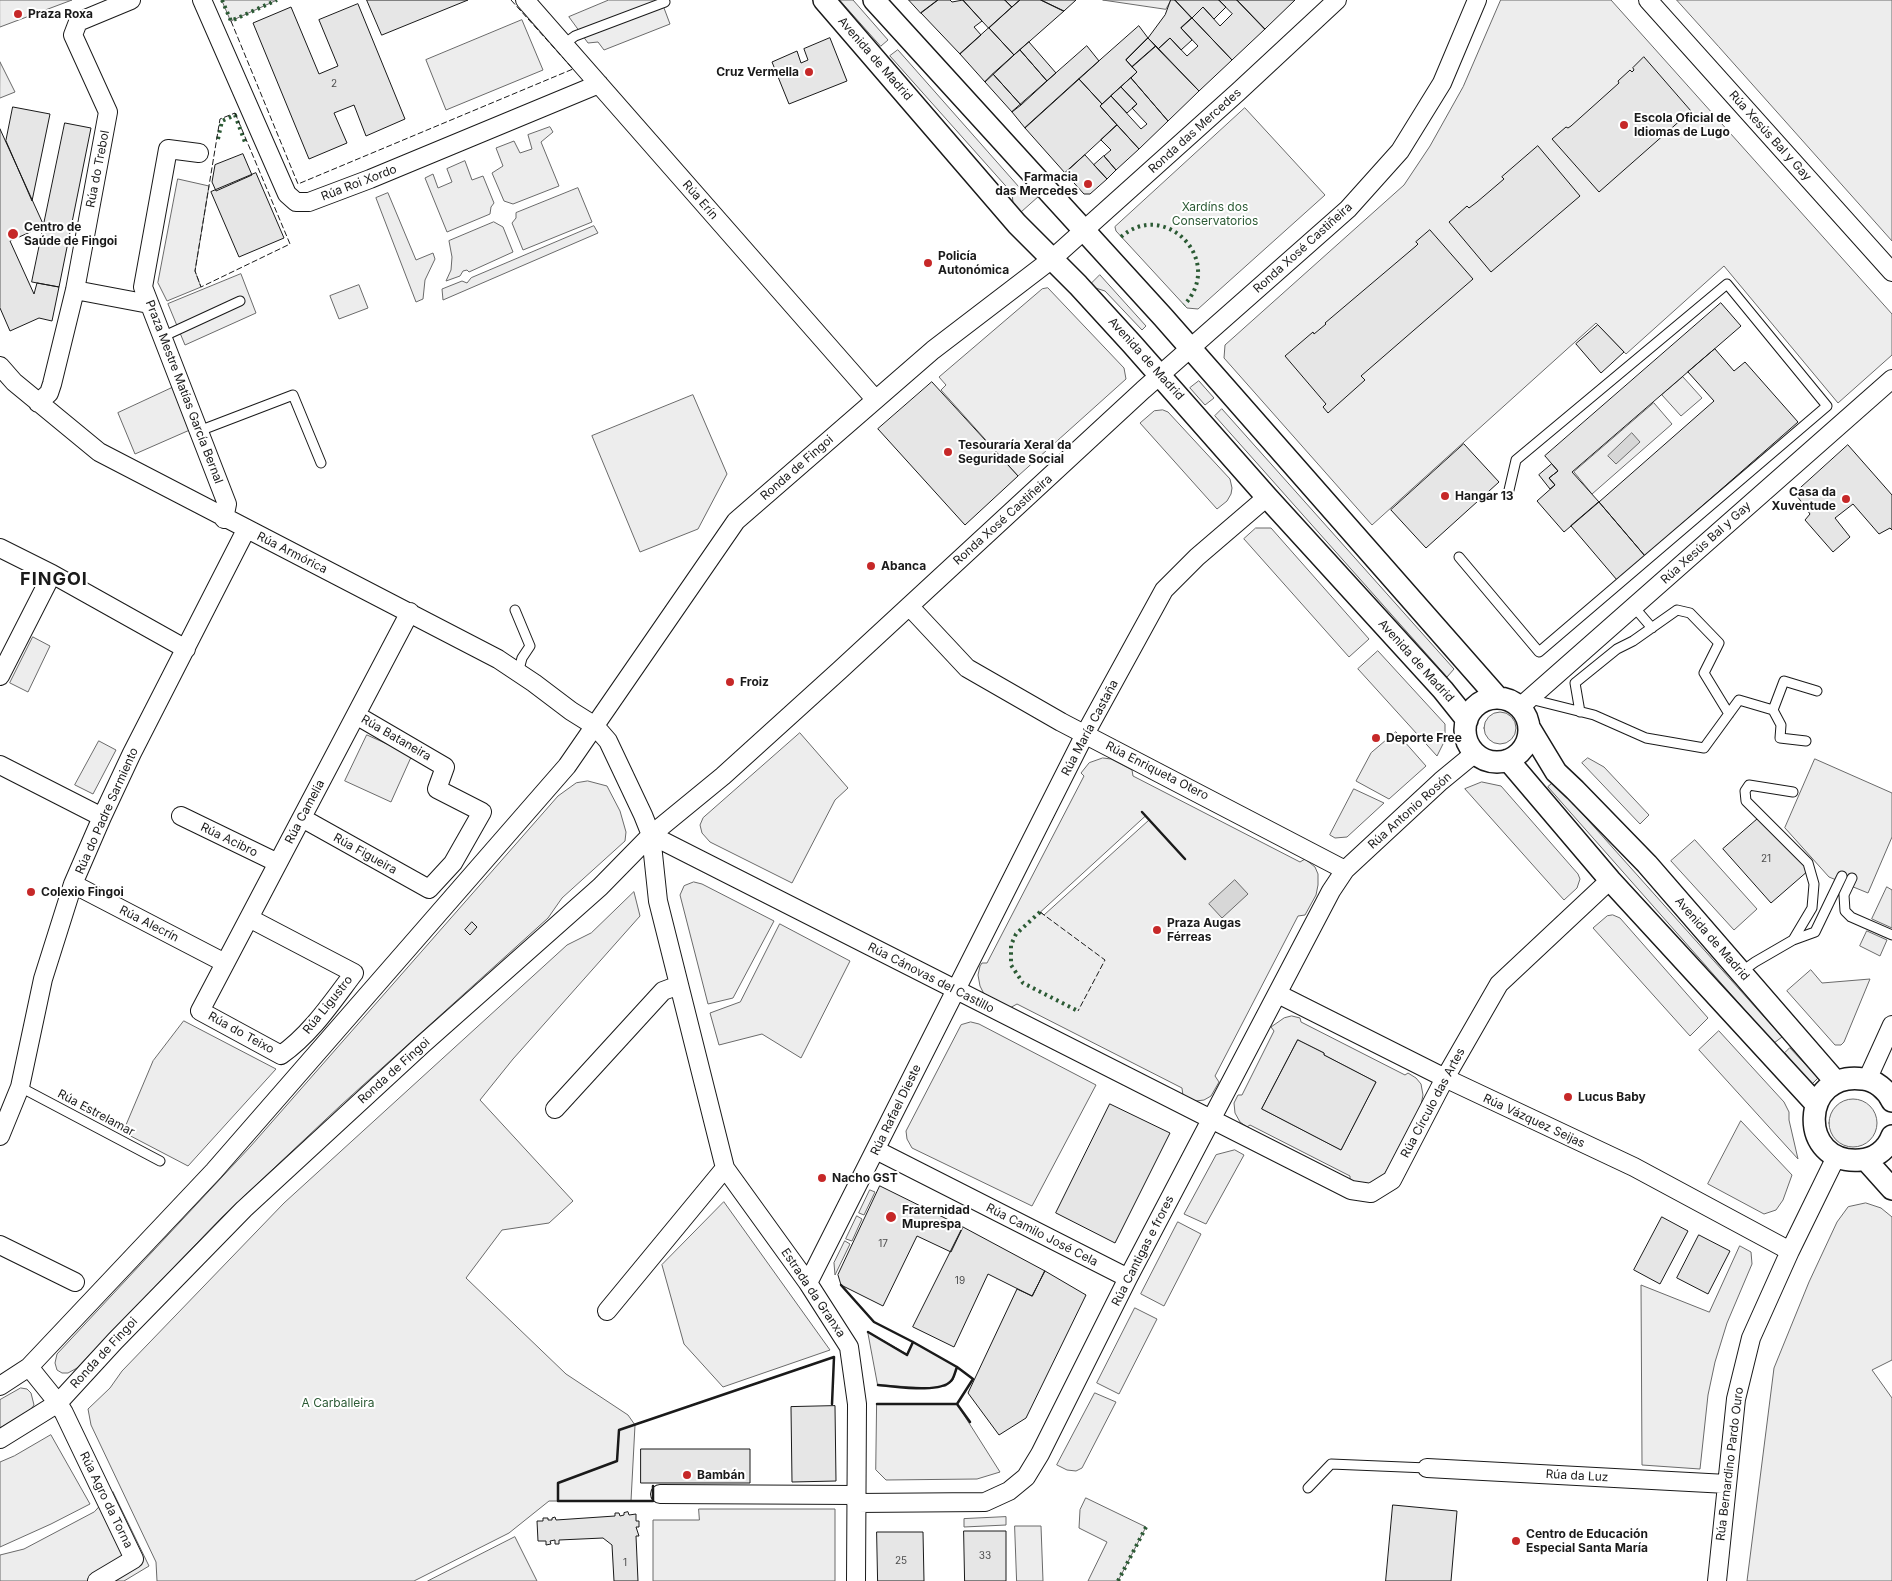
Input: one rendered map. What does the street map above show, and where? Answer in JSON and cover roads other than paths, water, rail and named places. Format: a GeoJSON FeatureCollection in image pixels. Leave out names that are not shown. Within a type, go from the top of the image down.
{"type":"FeatureCollection","features":[{"type":"Feature","properties":{"kind":"street","name":"Rúa do Trebol"},"geometry":{"type":"LineString","coordinates":[[38,403],[49,393],[52,384],[75,290],[108,112],[73,35],[78,22],[131,0]]}},
{"type":"Feature","properties":{"kind":"street","name":"Rúa Roi Xordo"},"geometry":{"type":"LineString","coordinates":[[202,0],[288,194],[296,202],[309,202],[370,179],[599,84]]}},
{"type":"Feature","properties":{"kind":"street","name":"Rúa Erín"},"geometry":{"type":"LineString","coordinates":[[525,0],[875,399]]}},
{"type":"Feature","properties":{"kind":"street","name":"Avenida de Madrid"},"geometry":{"type":"LineString","coordinates":[[824,0],[1017,224],[1078,285],[1267,497],[1443,690],[1467,720]]}},
{"type":"Feature","properties":{"kind":"street"},"geometry":{"type":"LineString","coordinates":[[874,0],[1191,348],[1498,698]]}},
{"type":"Feature","properties":{"kind":"street","name":"Ronda das Mercedes"},"geometry":{"type":"LineString","coordinates":[[1052,259],[1238,92],[1337,0]]}},
{"type":"Feature","properties":{"kind":"street","name":"Ronda Xosé Castiñeira"},"geometry":{"type":"LineString","coordinates":[[651,835],[723,776],[1159,376],[1348,209],[1400,151],[1442,83],[1477,0]]}},
{"type":"Feature","properties":{"kind":"street","name":"Rúa Xesús Bal y Gay"},"geometry":{"type":"LineString","coordinates":[[1648,0],[1892,272]]}},
{"type":"Feature","properties":{"kind":"street","name":"Praza Mestre Matías García Bernal"},"geometry":{"type":"LineString","coordinates":[[199,153],[168,149],[142,287],[227,504],[224,518]]}},
{"type":"Feature","properties":{"kind":"street","name":"Ronda de Fingoi"},"geometry":{"type":"LineString","coordinates":[[0,1386],[29,1367],[214,1171],[567,766],[736,521],[933,350],[1052,259]]}},
{"type":"Feature","properties":{"kind":"street"},"geometry":{"type":"LineString","coordinates":[[75,290],[149,304]]}},
{"type":"Feature","properties":{"kind":"street","name":"Rúa Armórica"},"geometry":{"type":"LineString","coordinates":[[0,366],[14,382],[38,403],[99,452],[246,530],[410,612],[498,659],[571,711],[596,726]]}},
{"type":"Feature","properties":{"kind":"street","name":"Rúa Xesús Bal y Gay"},"geometry":{"type":"LineString","coordinates":[[1525,703],[1892,379]]}},
{"type":"Feature","properties":{"kind":"street","name":"Rúa María Castaña"},"geometry":{"type":"LineString","coordinates":[[954,990],[1085,734],[1164,590],[1196,557],[1267,497]]}},
{"type":"Feature","properties":{"kind":"street","name":"Rúa do Padre Sarmiento"},"geometry":{"type":"LineString","coordinates":[[0,1136],[20,1086],[43,979],[74,884],[102,817],[132,753],[246,530]]}},
{"type":"Feature","properties":{"kind":"street"},"geometry":{"type":"LineString","coordinates":[[0,548],[52,574],[186,649]]}},
{"type":"Feature","properties":{"kind":"street"},"geometry":{"type":"LineString","coordinates":[[0,676],[52,574]]}},
{"type":"Feature","properties":{"kind":"street","name":"Rúa Enriqueta Otero"},"geometry":{"type":"LineString","coordinates":[[909,606],[967,668],[1062,722],[1345,870]]}},
{"type":"Feature","properties":{"kind":"street","name":"Rúa Camelia"},"geometry":{"type":"LineString","coordinates":[[200,1011],[410,612]]}},
{"type":"Feature","properties":{"kind":"street"},"geometry":{"type":"LineString","coordinates":[[1506,698],[1525,703],[1525,714],[1530,729],[1524,748],[1516,756],[1508,760],[1490,761],[1475,753],[1466,738],[1467,720],[1471,711],[1488,699],[1506,698]]}},
{"type":"Feature","properties":{"kind":"street","name":"Rúa Bataneira"},"geometry":{"type":"LineString","coordinates":[[356,715],[445,767],[437,789],[482,812],[453,862],[429,889]]}},
{"type":"Feature","properties":{"kind":"street"},"geometry":{"type":"LineString","coordinates":[[596,726],[608,741],[651,835]]}},
{"type":"Feature","properties":{"kind":"street","name":"Avenida de Madrid"},"geometry":{"type":"LineString","coordinates":[[1530,729],[1556,772],[1647,864],[1836,1082]]}},
{"type":"Feature","properties":{"kind":"street","name":"Rúa Antonio Rosón"},"geometry":{"type":"LineString","coordinates":[[1345,870],[1441,781],[1475,753]]}},
{"type":"Feature","properties":{"kind":"street"},"geometry":{"type":"LineString","coordinates":[[1508,760],[1610,880],[1816,1104]]}},
{"type":"Feature","properties":{"kind":"street"},"geometry":{"type":"LineString","coordinates":[[0,765],[102,817]]}},
{"type":"Feature","properties":{"kind":"street","name":"Rúa Acibro"},"geometry":{"type":"LineString","coordinates":[[181,816],[278,863]]}},
{"type":"Feature","properties":{"kind":"street","name":"Rúa Figueira"},"geometry":{"type":"LineString","coordinates":[[302,818],[429,889]]}},
{"type":"Feature","properties":{"kind":"street","name":"Ronda de Fingoi"},"geometry":{"type":"LineString","coordinates":[[0,1439],[58,1402],[244,1208],[423,1044],[600,886],[651,835]]}},
{"type":"Feature","properties":{"kind":"street","name":"Estrada da Granxa"},"geometry":{"type":"LineString","coordinates":[[651,835],[658,901],[725,1168],[808,1283],[849,1347],[857,1404],[856,1581]]}},
{"type":"Feature","properties":{"kind":"street","name":"Rúa Cánovas del Castillo"},"geometry":{"type":"LineString","coordinates":[[651,835],[954,990],[1212,1118]]}},
{"type":"Feature","properties":{"kind":"street","name":"Rúa Cantigas e frores"},"geometry":{"type":"LineString","coordinates":[[856,1499],[985,1502],[1009,1491],[1026,1477],[1040,1454],[1128,1278],[1212,1118],[1332,891],[1345,870]]}},
{"type":"Feature","properties":{"kind":"street","name":"Rúa Círculo das Artes"},"geometry":{"type":"LineString","coordinates":[[1212,1118],[1351,1190],[1371,1193],[1392,1180],[1444,1078],[1499,984],[1610,880]]}},
{"type":"Feature","properties":{"kind":"street","name":"Rúa Alecrín"},"geometry":{"type":"LineString","coordinates":[[74,884],[225,963]]}},
{"type":"Feature","properties":{"kind":"street","name":"Rúa Ligustro"},"geometry":{"type":"LineString","coordinates":[[250,918],[354,973],[318,1020],[292,1048],[281,1056]]}},
{"type":"Feature","properties":{"kind":"street"},"geometry":{"type":"LineString","coordinates":[[555,1109],[663,990],[679,985]]}},
{"type":"Feature","properties":{"kind":"street","name":"Rúa Rafael Dieste"},"geometry":{"type":"LineString","coordinates":[[808,1283],[876,1150],[954,990]]}},
{"type":"Feature","properties":{"kind":"street","name":"Rúa Vázquez Seijas"},"geometry":{"type":"LineString","coordinates":[[1278,994],[1444,1078],[1634,1167],[1790,1251]]}},
{"type":"Feature","properties":{"kind":"street","name":"Rúa do Teixo"},"geometry":{"type":"LineString","coordinates":[[200,1011],[281,1056]]}},
{"type":"Feature","properties":{"kind":"street"},"geometry":{"type":"LineString","coordinates":[[1867,1080],[1892,1025]]}},
{"type":"Feature","properties":{"kind":"street"},"geometry":{"type":"LineString","coordinates":[[1891,1142],[1879,1154],[1866,1160],[1850,1161],[1836,1157],[1827,1151],[1818,1140],[1813,1121],[1816,1104],[1823,1092],[1836,1082],[1855,1078],[1867,1080],[1880,1086],[1892,1101]]}},
{"type":"Feature","properties":{"kind":"street","name":"Rúa Camilo José Cela"},"geometry":{"type":"LineString","coordinates":[[876,1150],[1128,1278]]}},
{"type":"Feature","properties":{"kind":"street","name":"Rúa Bernardino Pardo Ouro"},"geometry":{"type":"LineString","coordinates":[[1717,1581],[1736,1399],[1751,1338],[1790,1251],[1836,1157]]}},
{"type":"Feature","properties":{"kind":"street"},"geometry":{"type":"LineString","coordinates":[[1866,1160],[1892,1189]]}},
{"type":"Feature","properties":{"kind":"street"},"geometry":{"type":"LineString","coordinates":[[607,1311],[725,1168]]}},
{"type":"Feature","properties":{"kind":"street"},"geometry":{"type":"LineString","coordinates":[[0,1245],[75,1282]]}},
{"type":"Feature","properties":{"kind":"street"},"geometry":{"type":"LineString","coordinates":[[29,1367],[58,1402]]}},
{"type":"Feature","properties":{"kind":"street","name":"Rúa Agro da Torna"},"geometry":{"type":"LineString","coordinates":[[58,1402],[134,1559],[97,1581]]}},
{"type":"Feature","properties":{"kind":"street","name":"Rúa da Luz"},"geometry":{"type":"LineString","coordinates":[[1427,1468],[1727,1484]]}},
{"type":"Feature","properties":{"kind":"street"},"geometry":{"type":"LineString","coordinates":[[660,1494],[856,1499]]}},
{"type":"Feature","properties":{"kind":"lane"},"geometry":{"type":"LineString","coordinates":[[564,44],[575,36],[666,2]]}},
{"type":"Feature","properties":{"kind":"lane"},"geometry":{"type":"LineString","coordinates":[[1459,557],[1539,652],[1827,406],[1727,284],[1516,460],[1509,490]]}},
{"type":"Feature","properties":{"kind":"lane"},"geometry":{"type":"LineString","coordinates":[[162,337],[240,301]]}},
{"type":"Feature","properties":{"kind":"lane"},"geometry":{"type":"LineString","coordinates":[[199,431],[293,395],[321,463]]}},
{"type":"Feature","properties":{"kind":"lane"},"geometry":{"type":"LineString","coordinates":[[1634,607],[1652,628]]}},
{"type":"Feature","properties":{"kind":"lane"},"geometry":{"type":"LineString","coordinates":[[515,610],[530,646],[522,658],[518,673]]}},
{"type":"Feature","properties":{"kind":"lane"},"geometry":{"type":"LineString","coordinates":[[1580,712],[1575,683],[1617,649],[1634,641],[1677,610],[1690,613],[1719,643],[1704,673],[1729,714]]}},
{"type":"Feature","properties":{"kind":"lane"},"geometry":{"type":"LineString","coordinates":[[1806,741],[1780,738],[1781,725],[1774,710],[1784,681],[1817,691]]}},
{"type":"Feature","properties":{"kind":"lane"},"geometry":{"type":"LineString","coordinates":[[1525,703],[1594,715],[1646,738],[1704,748],[1739,700],[1774,710]]}},
{"type":"Feature","properties":{"kind":"lane"},"geometry":{"type":"LineString","coordinates":[[1793,792],[1750,785],[1745,791],[1746,801],[1808,863],[1814,884],[1812,908],[1793,940]]}},
{"type":"Feature","properties":{"kind":"lane"},"geometry":{"type":"LineString","coordinates":[[1741,973],[1755,962],[1793,940],[1815,932],[1842,876]]}},
{"type":"Feature","properties":{"kind":"lane"},"geometry":{"type":"LineString","coordinates":[[1852,878],[1844,895],[1845,911],[1851,917],[1892,935]]}},
{"type":"Feature","properties":{"kind":"lane","name":"Rúa Estrelamar"},"geometry":{"type":"LineString","coordinates":[[20,1086],[160,1161]]}},
{"type":"Feature","properties":{"kind":"lane"},"geometry":{"type":"LineString","coordinates":[[1308,1488],[1331,1464],[1427,1468]]}},
{"type":"Feature","properties":{"kind":"place","name":"Praza Roxa"},"geometry":{"type":"Point","coordinates":[18,14]}},
{"type":"Feature","properties":{"kind":"place","name":"Cruz Vermella"},"geometry":{"type":"Point","coordinates":[809,72]}},
{"type":"Feature","properties":{"kind":"place","name":"Escola Oficial de Idiomas de Lugo"},"geometry":{"type":"Point","coordinates":[1624,125]}},
{"type":"Feature","properties":{"kind":"place","name":"Farmacia das Mercedes"},"geometry":{"type":"Point","coordinates":[1088,184]}},
{"type":"Feature","properties":{"kind":"place","name":"Centro de Saúde de Fingoi"},"geometry":{"type":"Point","coordinates":[13,234]}},
{"type":"Feature","properties":{"kind":"place","name":"Policía Autonómica"},"geometry":{"type":"Point","coordinates":[928,263]}},
{"type":"Feature","properties":{"kind":"place","name":"Tesouraría Xeral da Seguridade Social"},"geometry":{"type":"Point","coordinates":[948,452]}},
{"type":"Feature","properties":{"kind":"place","name":"Hangar 13"},"geometry":{"type":"Point","coordinates":[1445,496]}},
{"type":"Feature","properties":{"kind":"place","name":"Casa da Xuventude"},"geometry":{"type":"Point","coordinates":[1846,499]}},
{"type":"Feature","properties":{"kind":"place","name":"Abanca"},"geometry":{"type":"Point","coordinates":[871,566]}},
{"type":"Feature","properties":{"kind":"place","name":"Froiz"},"geometry":{"type":"Point","coordinates":[730,682]}},
{"type":"Feature","properties":{"kind":"place","name":"Deporte Free"},"geometry":{"type":"Point","coordinates":[1376,738]}},
{"type":"Feature","properties":{"kind":"place","name":"Colexio Fingoi"},"geometry":{"type":"Point","coordinates":[31,892]}},
{"type":"Feature","properties":{"kind":"place","name":"Praza Augas Férreas"},"geometry":{"type":"Point","coordinates":[1157,930]}},
{"type":"Feature","properties":{"kind":"place","name":"Lucus Baby"},"geometry":{"type":"Point","coordinates":[1568,1097]}},
{"type":"Feature","properties":{"kind":"place","name":"Nacho GST"},"geometry":{"type":"Point","coordinates":[822,1178]}},
{"type":"Feature","properties":{"kind":"place","name":"Fraternidad Muprespa"},"geometry":{"type":"Point","coordinates":[891,1217]}},
{"type":"Feature","properties":{"kind":"place","name":"Bambán"},"geometry":{"type":"Point","coordinates":[687,1475]}},
{"type":"Feature","properties":{"kind":"place","name":"Centro de Educación Especial Santa María"},"geometry":{"type":"Point","coordinates":[1516,1541]}},
{"type":"Feature","properties":{"kind":"district","name":"FINGOI"},"geometry":{"type":"Point","coordinates":[54,580]}},
{"type":"Feature","properties":{"kind":"park label","name":"Xardíns dos Conservatorios"},"geometry":{"type":"Point","coordinates":[1215,214]}},
{"type":"Feature","properties":{"kind":"park label","name":"A Carballeira"},"geometry":{"type":"Point","coordinates":[338,1403]}}]}
